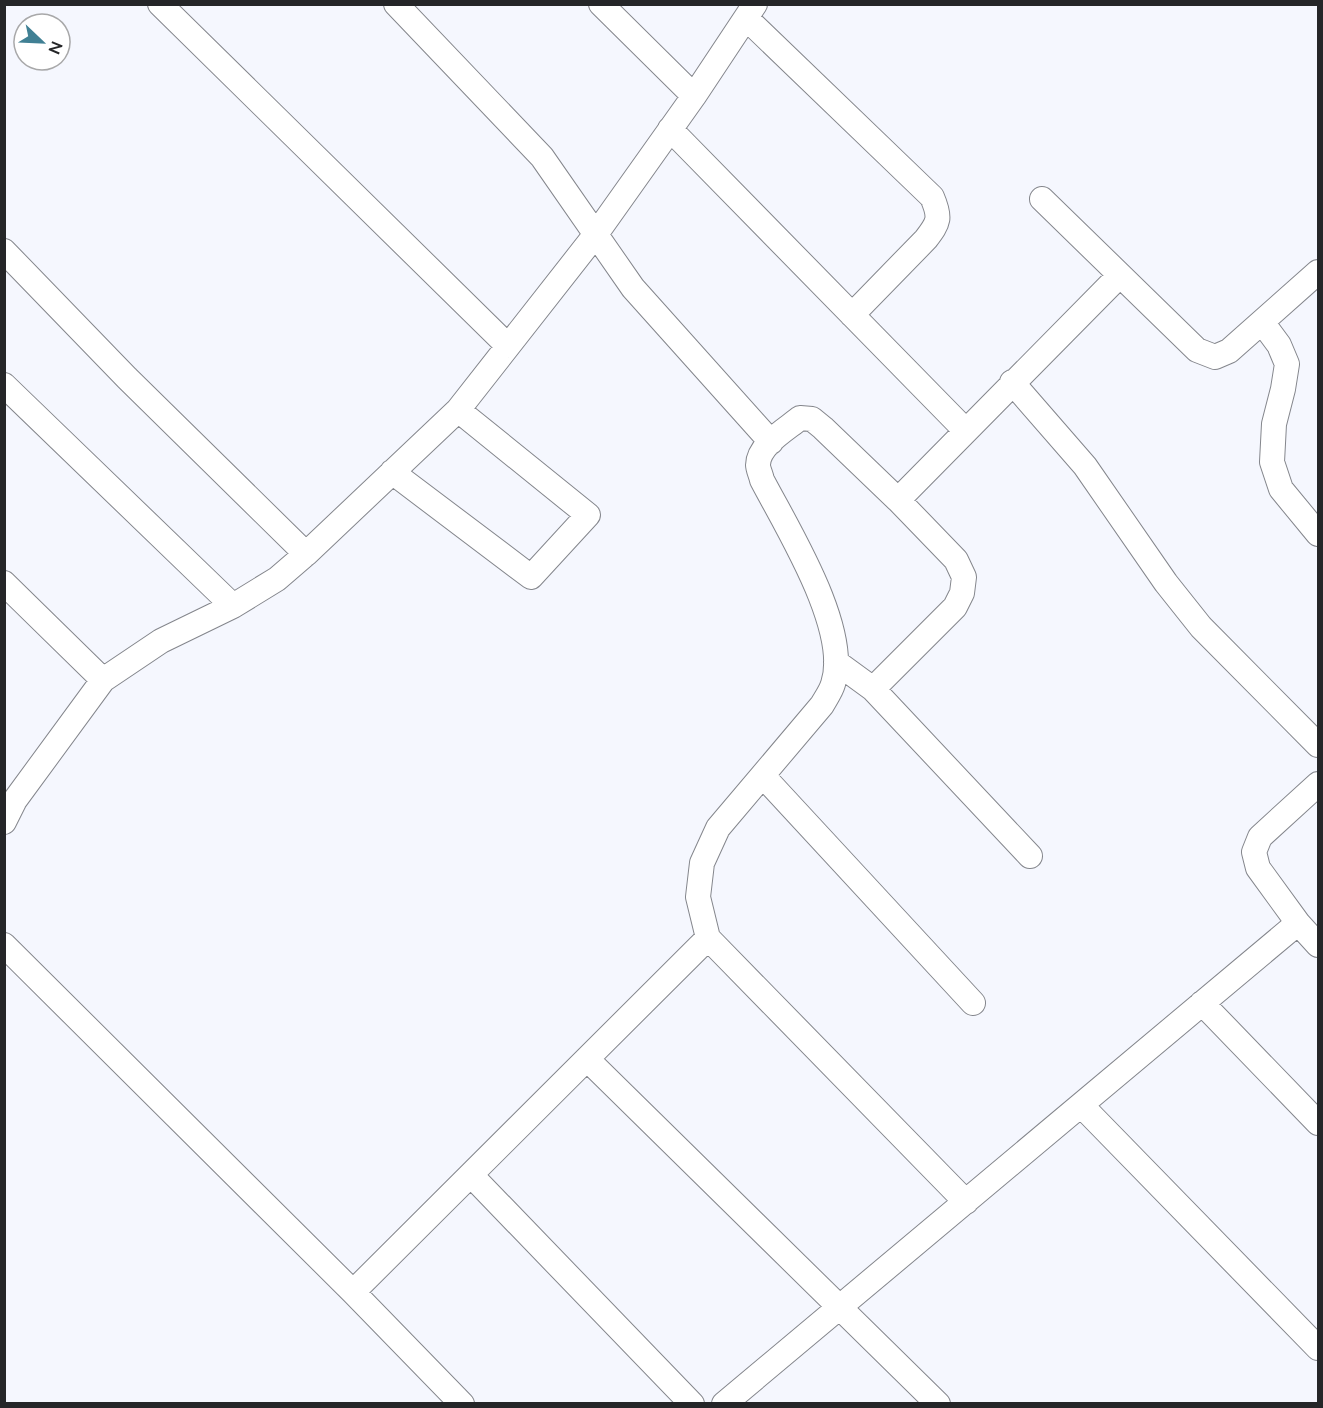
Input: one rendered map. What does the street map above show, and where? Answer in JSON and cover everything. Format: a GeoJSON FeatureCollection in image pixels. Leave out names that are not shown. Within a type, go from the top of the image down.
{"type":"FeatureCollection","features":[{"type":"Feature","properties":{"kind":"street"},"geometry":{"type":"LineString","coordinates":[[159,4],[508,346]]}},
{"type":"Feature","properties":{"kind":"street"},"geometry":{"type":"LineString","coordinates":[[396,4],[542,157],[633,288],[771,442]]}},
{"type":"Feature","properties":{"kind":"street"},"geometry":{"type":"LineString","coordinates":[[602,4],[694,96]]}},
{"type":"Feature","properties":{"kind":"street"},"geometry":{"type":"LineString","coordinates":[[4,822],[10,796],[103,680],[161,641],[233,606],[276,579],[306,554],[458,410],[596,234],[694,96],[750,11],[932,197],[939,212],[936,226],[926,239],[852,315]]}},
{"type":"Feature","properties":{"kind":"street"},"geometry":{"type":"LineString","coordinates":[[670,129],[965,430]]}},
{"type":"Feature","properties":{"kind":"street"},"geometry":{"type":"LineString","coordinates":[[1042,199],[1197,350],[1215,357],[1229,351],[1318,272]]}},
{"type":"Feature","properties":{"kind":"street"},"geometry":{"type":"LineString","coordinates":[[4,251],[127,378],[306,554]]}},
{"type":"Feature","properties":{"kind":"street"},"geometry":{"type":"LineString","coordinates":[[898,500],[1120,275]]}},
{"type":"Feature","properties":{"kind":"street"},"geometry":{"type":"LineString","coordinates":[[1262,322],[1279,345],[1287,364],[1274,424],[1272,462],[1281,489],[1318,534]]}},
{"type":"Feature","properties":{"kind":"street"},"geometry":{"type":"LineString","coordinates":[[1012,382],[1085,466],[1166,583],[1200,627],[1318,745]]}},
{"type":"Feature","properties":{"kind":"street"},"geometry":{"type":"LineString","coordinates":[[4,385],[233,606]]}},
{"type":"Feature","properties":{"kind":"street"},"geometry":{"type":"LineString","coordinates":[[392,472],[531,577],[588,515],[458,410]]}},
{"type":"Feature","properties":{"kind":"street"},"geometry":{"type":"LineString","coordinates":[[873,689],[954,607],[962,593],[964,577],[956,560],[898,500],[812,419],[800,418],[771,442],[762,453],[758,465],[762,480],[821,594],[830,624],[836,662],[833,684],[822,705],[718,828],[702,863],[698,897],[708,938],[966,1202]]}},
{"type":"Feature","properties":{"kind":"street"},"geometry":{"type":"LineString","coordinates":[[4,583],[103,680]]}},
{"type":"Feature","properties":{"kind":"street"},"geometry":{"type":"LineString","coordinates":[[836,662],[873,689],[1030,856]]}},
{"type":"Feature","properties":{"kind":"street"},"geometry":{"type":"LineString","coordinates":[[763,776],[973,1003]]}},
{"type":"Feature","properties":{"kind":"street"},"geometry":{"type":"LineString","coordinates":[[1318,784],[1260,837],[1254,852],[1258,868],[1318,945]]}},
{"type":"Feature","properties":{"kind":"street"},"geometry":{"type":"LineString","coordinates":[[724,1404],[1298,922]]}},
{"type":"Feature","properties":{"kind":"street"},"geometry":{"type":"LineString","coordinates":[[353,1292],[708,938]]}},
{"type":"Feature","properties":{"kind":"street"},"geometry":{"type":"LineString","coordinates":[[4,945],[353,1292],[462,1404]]}},
{"type":"Feature","properties":{"kind":"street"},"geometry":{"type":"LineString","coordinates":[[1202,1003],[1318,1123]]}},
{"type":"Feature","properties":{"kind":"street"},"geometry":{"type":"LineString","coordinates":[[587,1059],[938,1404]]}},
{"type":"Feature","properties":{"kind":"street"},"geometry":{"type":"LineString","coordinates":[[1081,1105],[1318,1348]]}},
{"type":"Feature","properties":{"kind":"street"},"geometry":{"type":"LineString","coordinates":[[471,1175],[692,1404]]}}]}
